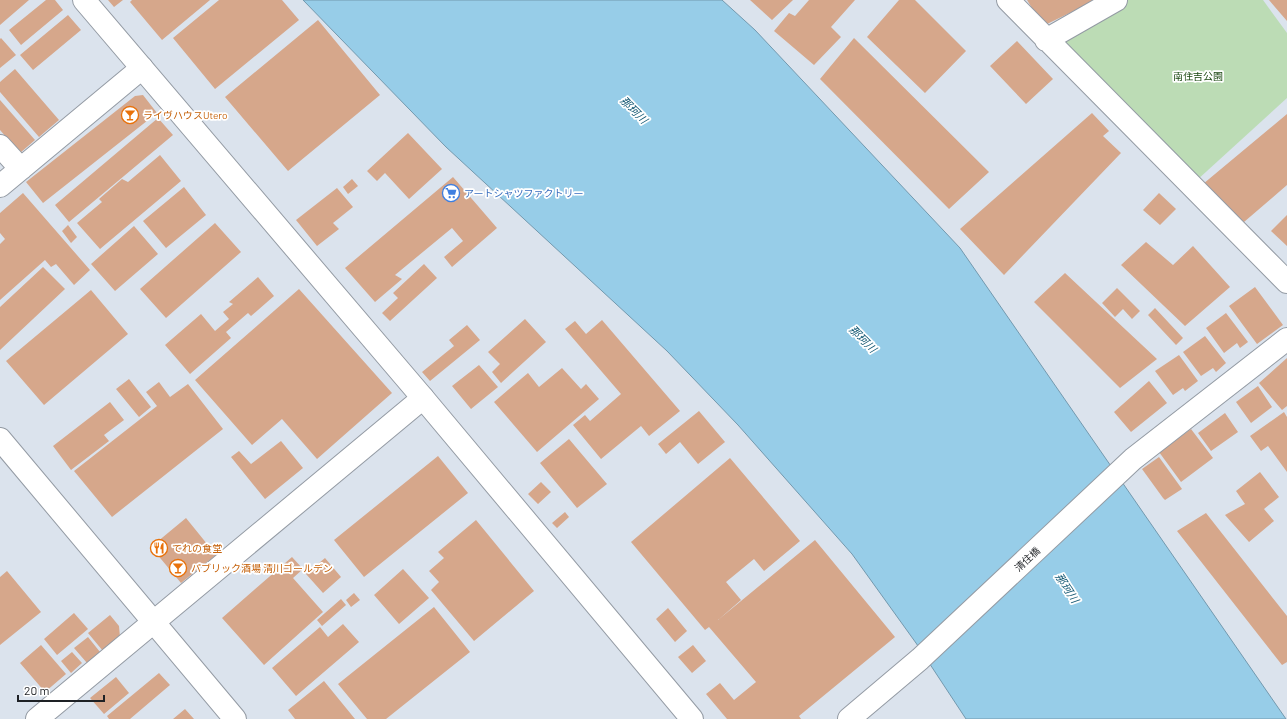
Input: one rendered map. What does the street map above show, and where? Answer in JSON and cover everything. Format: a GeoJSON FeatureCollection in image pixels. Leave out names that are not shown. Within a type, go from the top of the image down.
{"type":"FeatureCollection","features":[{"type":"Feature","properties":{"kind":"street"},"geometry":{"type":"LineString","coordinates":[[84,0],[423,398],[692,719]]}},
{"type":"Feature","properties":{"kind":"street"},"geometry":{"type":"LineString","coordinates":[[1008,0],[1287,282]]}},
{"type":"Feature","properties":{"kind":"street"},"geometry":{"type":"LineString","coordinates":[[1046,40],[1116,0]]}},
{"type":"Feature","properties":{"kind":"street"},"geometry":{"type":"LineString","coordinates":[[0,186],[142,68]]}},
{"type":"Feature","properties":{"kind":"street"},"geometry":{"type":"LineString","coordinates":[[0,146],[21,169]]}},
{"type":"Feature","properties":{"kind":"street","name":"清住橋"},"geometry":{"type":"LineString","coordinates":[[849,719],[920,659],[1133,459],[1287,339]]}},
{"type":"Feature","properties":{"kind":"street"},"geometry":{"type":"LineString","coordinates":[[37,719],[423,398]]}},
{"type":"Feature","properties":{"kind":"street"},"geometry":{"type":"LineString","coordinates":[[0,439],[236,719]]}},
{"type":"Feature","properties":{"kind":"green space","name":"南住吉公園"},"geometry":{"type":"Polygon","coordinates":[[[1126,0],[1263,0],[1287,33],[1287,98],[1196,181],[1056,42],[1126,0]]]}},
{"type":"Feature","properties":{"kind":"water","name":"那珂川"},"geometry":{"type":"Polygon","coordinates":[[[303,0],[722,0],[755,30],[960,248],[1286,719],[966,719],[916,643],[852,554],[738,425],[667,351],[446,147],[303,0]]]}},
{"type":"Feature","properties":{"kind":"building"},"geometry":{"type":"Polygon","coordinates":[[[0,0],[29,0],[0,25],[0,0]]]}},
{"type":"Feature","properties":{"kind":"building"},"geometry":{"type":"Polygon","coordinates":[[[46,0],[55,0],[63,10],[21,45],[9,30],[46,0]]]}},
{"type":"Feature","properties":{"kind":"building"},"geometry":{"type":"Polygon","coordinates":[[[108,0],[123,0],[114,7],[108,0]]]}},
{"type":"Feature","properties":{"kind":"building"},"geometry":{"type":"Polygon","coordinates":[[[132,0],[210,0],[162,40],[130,2],[132,0]]]}},
{"type":"Feature","properties":{"kind":"building"},"geometry":{"type":"Polygon","coordinates":[[[219,0],[282,0],[299,20],[215,89],[173,38],[219,0]]]}},
{"type":"Feature","properties":{"kind":"building"},"geometry":{"type":"Polygon","coordinates":[[[750,0],[793,0],[772,20],[750,0]]]}},
{"type":"Feature","properties":{"kind":"building"},"geometry":{"type":"Polygon","coordinates":[[[809,0],[855,0],[831,27],[841,37],[814,65],[774,31],[789,13],[795,16],[809,0]]]}},
{"type":"Feature","properties":{"kind":"building"},"geometry":{"type":"Polygon","coordinates":[[[899,0],[915,0],[966,51],[925,93],[867,37],[899,0]]]}},
{"type":"Feature","properties":{"kind":"building"},"geometry":{"type":"Polygon","coordinates":[[[1027,0],[1094,0],[1094,1],[1043,26],[1027,0]]]}},
{"type":"Feature","properties":{"kind":"building"},"geometry":{"type":"Polygon","coordinates":[[[1269,0],[1287,0],[1287,21],[1269,0]]]}},
{"type":"Feature","properties":{"kind":"building"},"geometry":{"type":"Polygon","coordinates":[[[68,15],[81,30],[33,70],[20,55],[68,15]]]}},
{"type":"Feature","properties":{"kind":"building"},"geometry":{"type":"Polygon","coordinates":[[[318,20],[380,95],[288,171],[225,97],[318,20]]]}},
{"type":"Feature","properties":{"kind":"building"},"geometry":{"type":"Polygon","coordinates":[[[1,38],[16,55],[0,68],[0,39],[1,38]]]}},
{"type":"Feature","properties":{"kind":"building"},"geometry":{"type":"Polygon","coordinates":[[[854,38],[989,172],[949,209],[820,79],[854,38]]]}},
{"type":"Feature","properties":{"kind":"building"},"geometry":{"type":"Polygon","coordinates":[[[1017,41],[1053,79],[1026,104],[990,66],[1017,41]]]}},
{"type":"Feature","properties":{"kind":"building"},"geometry":{"type":"Polygon","coordinates":[[[15,69],[59,120],[39,137],[0,92],[0,82],[15,69]]]}},
{"type":"Feature","properties":{"kind":"building"},"geometry":{"type":"Polygon","coordinates":[[[143,95],[157,113],[43,203],[26,182],[135,96],[143,95]]]}},
{"type":"Feature","properties":{"kind":"building"},"geometry":{"type":"Polygon","coordinates":[[[0,100],[35,140],[20,153],[0,130],[0,100]]]}},
{"type":"Feature","properties":{"kind":"building"},"geometry":{"type":"Polygon","coordinates":[[[1092,113],[1109,131],[1103,136],[1121,153],[1004,275],[960,229],[1092,113]]]}},
{"type":"Feature","properties":{"kind":"building"},"geometry":{"type":"Polygon","coordinates":[[[1287,114],[1287,185],[1244,222],[1203,184],[1287,114]]]}},
{"type":"Feature","properties":{"kind":"building"},"geometry":{"type":"Polygon","coordinates":[[[158,118],[173,135],[69,222],[55,205],[158,118]]]}},
{"type":"Feature","properties":{"kind":"building"},"geometry":{"type":"Polygon","coordinates":[[[408,133],[442,169],[409,199],[385,173],[377,181],[367,171],[408,133]]]}},
{"type":"Feature","properties":{"kind":"building"},"geometry":{"type":"Polygon","coordinates":[[[160,155],[181,181],[100,249],[77,223],[102,202],[99,199],[122,179],[128,182],[160,155]]]}},
{"type":"Feature","properties":{"kind":"building"},"geometry":{"type":"Polygon","coordinates":[[[453,177],[497,228],[452,267],[444,257],[463,241],[452,228],[395,275],[402,279],[375,302],[345,268],[453,177]]]}},
{"type":"Feature","properties":{"kind":"building"},"geometry":{"type":"Polygon","coordinates":[[[352,179],[358,186],[348,194],[343,187],[352,179]]]}},
{"type":"Feature","properties":{"kind":"building"},"geometry":{"type":"Polygon","coordinates":[[[184,187],[206,215],[166,248],[143,221],[184,187]]]}},
{"type":"Feature","properties":{"kind":"building"},"geometry":{"type":"Polygon","coordinates":[[[337,188],[353,207],[333,223],[339,229],[317,246],[296,220],[337,188]]]}},
{"type":"Feature","properties":{"kind":"building"},"geometry":{"type":"Polygon","coordinates":[[[23,193],[90,270],[74,285],[56,264],[51,267],[45,260],[0,300],[0,244],[5,239],[0,233],[0,213],[23,193]]]}},
{"type":"Feature","properties":{"kind":"building"},"geometry":{"type":"Polygon","coordinates":[[[1159,193],[1176,209],[1160,225],[1143,210],[1159,193]]]}},
{"type":"Feature","properties":{"kind":"building"},"geometry":{"type":"Polygon","coordinates":[[[1287,215],[1287,246],[1271,231],[1287,215]]]}},
{"type":"Feature","properties":{"kind":"building"},"geometry":{"type":"Polygon","coordinates":[[[215,223],[241,252],[166,318],[140,289],[215,223]]]}},
{"type":"Feature","properties":{"kind":"building"},"geometry":{"type":"Polygon","coordinates":[[[68,225],[77,237],[71,243],[62,231],[68,225]]]}},
{"type":"Feature","properties":{"kind":"building"},"geometry":{"type":"Polygon","coordinates":[[[134,226],[158,254],[115,291],[91,264],[134,226]]]}},
{"type":"Feature","properties":{"kind":"building"},"geometry":{"type":"Polygon","coordinates":[[[1146,242],[1173,265],[1193,246],[1230,287],[1185,326],[1121,265],[1146,242]]]}},
{"type":"Feature","properties":{"kind":"building"},"geometry":{"type":"Polygon","coordinates":[[[424,264],[437,278],[390,321],[382,313],[398,298],[393,293],[424,264]]]}},
{"type":"Feature","properties":{"kind":"building"},"geometry":{"type":"Polygon","coordinates":[[[43,267],[65,289],[0,350],[0,307],[43,267]]]}},
{"type":"Feature","properties":{"kind":"building"},"geometry":{"type":"Polygon","coordinates":[[[1065,273],[1157,359],[1120,388],[1034,302],[1065,273]]]}},
{"type":"Feature","properties":{"kind":"building"},"geometry":{"type":"Polygon","coordinates":[[[258,277],[274,296],[251,316],[248,313],[226,332],[231,338],[190,374],[165,345],[201,314],[215,331],[229,319],[223,312],[233,304],[229,302],[258,277]]]}},
{"type":"Feature","properties":{"kind":"building"},"geometry":{"type":"Polygon","coordinates":[[[1255,287],[1283,325],[1257,344],[1229,306],[1255,287]]]}},
{"type":"Feature","properties":{"kind":"building"},"geometry":{"type":"Polygon","coordinates":[[[1117,288],[1140,311],[1132,319],[1123,309],[1115,317],[1102,303],[1117,288]]]}},
{"type":"Feature","properties":{"kind":"building"},"geometry":{"type":"Polygon","coordinates":[[[299,289],[392,393],[317,459],[282,419],[252,445],[195,380],[299,289]]]}},
{"type":"Feature","properties":{"kind":"building"},"geometry":{"type":"Polygon","coordinates":[[[91,290],[128,334],[44,405],[6,361],[91,290]]]}},
{"type":"Feature","properties":{"kind":"building"},"geometry":{"type":"Polygon","coordinates":[[[1155,308],[1183,338],[1176,345],[1148,315],[1155,308]]]}},
{"type":"Feature","properties":{"kind":"building"},"geometry":{"type":"Polygon","coordinates":[[[1226,313],[1248,342],[1240,348],[1237,343],[1224,353],[1206,328],[1226,313]]]}},
{"type":"Feature","properties":{"kind":"building"},"geometry":{"type":"Polygon","coordinates":[[[525,319],[546,342],[501,383],[492,372],[500,364],[488,352],[525,319]]]}},
{"type":"Feature","properties":{"kind":"building"},"geometry":{"type":"Polygon","coordinates":[[[602,320],[680,411],[649,436],[641,426],[601,459],[573,425],[585,415],[590,421],[621,394],[565,329],[575,321],[586,334],[602,320]]]}},
{"type":"Feature","properties":{"kind":"building"},"geometry":{"type":"Polygon","coordinates":[[[467,325],[480,340],[430,381],[422,372],[454,346],[449,340],[467,325]]]}},
{"type":"Feature","properties":{"kind":"building"},"geometry":{"type":"Polygon","coordinates":[[[1205,336],[1226,363],[1216,372],[1213,368],[1201,376],[1183,352],[1205,336]]]}},
{"type":"Feature","properties":{"kind":"building"},"geometry":{"type":"Polygon","coordinates":[[[1179,355],[1198,381],[1185,391],[1183,388],[1173,395],[1155,371],[1179,355]]]}},
{"type":"Feature","properties":{"kind":"building"},"geometry":{"type":"Polygon","coordinates":[[[1287,358],[1287,406],[1282,410],[1259,383],[1287,358]]]}},
{"type":"Feature","properties":{"kind":"building"},"geometry":{"type":"Polygon","coordinates":[[[479,365],[498,387],[471,409],[452,386],[479,365]]]}},
{"type":"Feature","properties":{"kind":"building"},"geometry":{"type":"Polygon","coordinates":[[[562,368],[581,389],[586,384],[599,399],[537,452],[494,402],[528,373],[539,387],[562,368]]]}},
{"type":"Feature","properties":{"kind":"building"},"geometry":{"type":"Polygon","coordinates":[[[129,379],[151,407],[139,417],[116,389],[129,379]]]}},
{"type":"Feature","properties":{"kind":"building"},"geometry":{"type":"Polygon","coordinates":[[[1149,381],[1167,403],[1131,432],[1114,412],[1149,381]]]}},
{"type":"Feature","properties":{"kind":"building"},"geometry":{"type":"Polygon","coordinates":[[[159,382],[170,397],[188,384],[223,429],[112,517],[74,471],[157,406],[146,392],[159,382]]]}},
{"type":"Feature","properties":{"kind":"building"},"geometry":{"type":"Polygon","coordinates":[[[1258,386],[1272,407],[1251,423],[1236,402],[1258,386]]]}},
{"type":"Feature","properties":{"kind":"building"},"geometry":{"type":"Polygon","coordinates":[[[110,402],[124,420],[104,435],[109,441],[71,470],[53,446],[110,402]]]}},
{"type":"Feature","properties":{"kind":"building"},"geometry":{"type":"Polygon","coordinates":[[[699,411],[725,442],[698,464],[680,442],[666,454],[658,444],[699,411]]]}},
{"type":"Feature","properties":{"kind":"building"},"geometry":{"type":"Polygon","coordinates":[[[1284,412],[1287,417],[1287,472],[1268,446],[1261,451],[1250,436],[1284,412]]]}},
{"type":"Feature","properties":{"kind":"building"},"geometry":{"type":"Polygon","coordinates":[[[1225,413],[1238,432],[1211,451],[1198,433],[1225,413]]]}},
{"type":"Feature","properties":{"kind":"building"},"geometry":{"type":"Polygon","coordinates":[[[1191,429],[1213,458],[1181,482],[1159,452],[1191,429]]]}},
{"type":"Feature","properties":{"kind":"building"},"geometry":{"type":"Polygon","coordinates":[[[569,439],[607,484],[577,508],[540,463],[569,439]]]}},
{"type":"Feature","properties":{"kind":"building"},"geometry":{"type":"Polygon","coordinates":[[[281,441],[303,468],[265,499],[231,457],[239,451],[251,464],[281,441]]]}},
{"type":"Feature","properties":{"kind":"building"},"geometry":{"type":"Polygon","coordinates":[[[438,456],[468,493],[364,577],[334,540],[438,456]]]}},
{"type":"Feature","properties":{"kind":"building"},"geometry":{"type":"Polygon","coordinates":[[[1159,457],[1182,489],[1165,500],[1142,469],[1159,457]]]}},
{"type":"Feature","properties":{"kind":"building"},"geometry":{"type":"Polygon","coordinates":[[[730,458],[800,541],[764,571],[754,559],[726,582],[741,600],[718,620],[815,540],[895,637],[799,716],[801,719],[727,719],[706,694],[720,683],[734,700],[756,682],[709,627],[705,630],[631,542],[730,458]]]}},
{"type":"Feature","properties":{"kind":"building"},"geometry":{"type":"Polygon","coordinates":[[[1260,472],[1279,497],[1264,509],[1274,521],[1249,542],[1225,515],[1245,504],[1236,491],[1260,472]]]}},
{"type":"Feature","properties":{"kind":"building"},"geometry":{"type":"Polygon","coordinates":[[[541,482],[551,492],[538,504],[528,494],[541,482]]]}},
{"type":"Feature","properties":{"kind":"building"},"geometry":{"type":"Polygon","coordinates":[[[565,512],[569,517],[557,528],[552,523],[565,512]]]}},
{"type":"Feature","properties":{"kind":"building"},"geometry":{"type":"Polygon","coordinates":[[[1206,513],[1287,616],[1287,662],[1282,665],[1177,531],[1206,513]]]}},
{"type":"Feature","properties":{"kind":"building"},"geometry":{"type":"Polygon","coordinates":[[[186,518],[216,555],[181,583],[151,547],[186,518]]]}},
{"type":"Feature","properties":{"kind":"building"},"geometry":{"type":"Polygon","coordinates":[[[476,520],[534,591],[474,641],[431,590],[439,582],[429,571],[444,558],[438,552],[476,520]]]}},
{"type":"Feature","properties":{"kind":"building"},"geometry":{"type":"Polygon","coordinates":[[[292,557],[303,569],[293,578],[323,612],[264,665],[222,618],[292,557]]]}},
{"type":"Feature","properties":{"kind":"building"},"geometry":{"type":"Polygon","coordinates":[[[325,558],[341,577],[323,593],[306,574],[325,558]]]}},
{"type":"Feature","properties":{"kind":"building"},"geometry":{"type":"Polygon","coordinates":[[[403,569],[429,598],[399,624],[374,595],[403,569]]]}},
{"type":"Feature","properties":{"kind":"building"},"geometry":{"type":"Polygon","coordinates":[[[7,571],[41,612],[0,645],[0,577],[7,571]]]}},
{"type":"Feature","properties":{"kind":"building"},"geometry":{"type":"Polygon","coordinates":[[[354,593],[360,600],[351,607],[346,600],[354,593]]]}},
{"type":"Feature","properties":{"kind":"building"},"geometry":{"type":"Polygon","coordinates":[[[341,599],[346,605],[322,626],[317,620],[341,599]]]}},
{"type":"Feature","properties":{"kind":"building"},"geometry":{"type":"Polygon","coordinates":[[[434,607],[470,652],[386,719],[367,719],[338,684],[434,607]]]}},
{"type":"Feature","properties":{"kind":"building"},"geometry":{"type":"Polygon","coordinates":[[[668,608],[687,631],[675,642],[656,619],[668,608]]]}},
{"type":"Feature","properties":{"kind":"building"},"geometry":{"type":"Polygon","coordinates":[[[74,613],[88,629],[57,655],[44,639],[74,613]]]}},
{"type":"Feature","properties":{"kind":"building"},"geometry":{"type":"Polygon","coordinates":[[[110,615],[119,626],[120,637],[103,651],[88,633],[110,615]]]}},
{"type":"Feature","properties":{"kind":"building"},"geometry":{"type":"Polygon","coordinates":[[[343,624],[359,642],[296,696],[272,668],[320,627],[328,637],[343,624]]]}},
{"type":"Feature","properties":{"kind":"building"},"geometry":{"type":"Polygon","coordinates":[[[88,637],[100,652],[87,663],[74,648],[88,637]]]}},
{"type":"Feature","properties":{"kind":"building"},"geometry":{"type":"Polygon","coordinates":[[[41,645],[66,674],[45,692],[20,663],[41,645]]]}},
{"type":"Feature","properties":{"kind":"building"},"geometry":{"type":"Polygon","coordinates":[[[693,645],[706,661],[692,673],[678,657],[693,645]]]}},
{"type":"Feature","properties":{"kind":"building"},"geometry":{"type":"Polygon","coordinates":[[[72,652],[82,663],[71,673],[61,661],[72,652]]]}},
{"type":"Feature","properties":{"kind":"building"},"geometry":{"type":"Polygon","coordinates":[[[159,673],[170,685],[130,719],[109,719],[107,716],[159,673]]]}},
{"type":"Feature","properties":{"kind":"building"},"geometry":{"type":"Polygon","coordinates":[[[116,677],[129,693],[104,714],[90,698],[116,677]]]}},
{"type":"Feature","properties":{"kind":"building"},"geometry":{"type":"Polygon","coordinates":[[[324,681],[355,719],[295,719],[288,710],[324,681]]]}},
{"type":"Feature","properties":{"kind":"building"},"geometry":{"type":"Polygon","coordinates":[[[185,709],[194,719],[173,719],[185,709]]]}},
{"type":"Feature","properties":{"kind":"place","name":"ライヴハウスUtero"},"geometry":{"type":"Point","coordinates":[130,115]}},
{"type":"Feature","properties":{"kind":"place","name":"アートシャツファクトリー"},"geometry":{"type":"Point","coordinates":[451,193]}},
{"type":"Feature","properties":{"kind":"place","name":"てれの食堂"},"geometry":{"type":"Point","coordinates":[159,548]}},
{"type":"Feature","properties":{"kind":"place","name":"パブリック酒場 清川ゴールデン"},"geometry":{"type":"Point","coordinates":[178,568]}}]}
